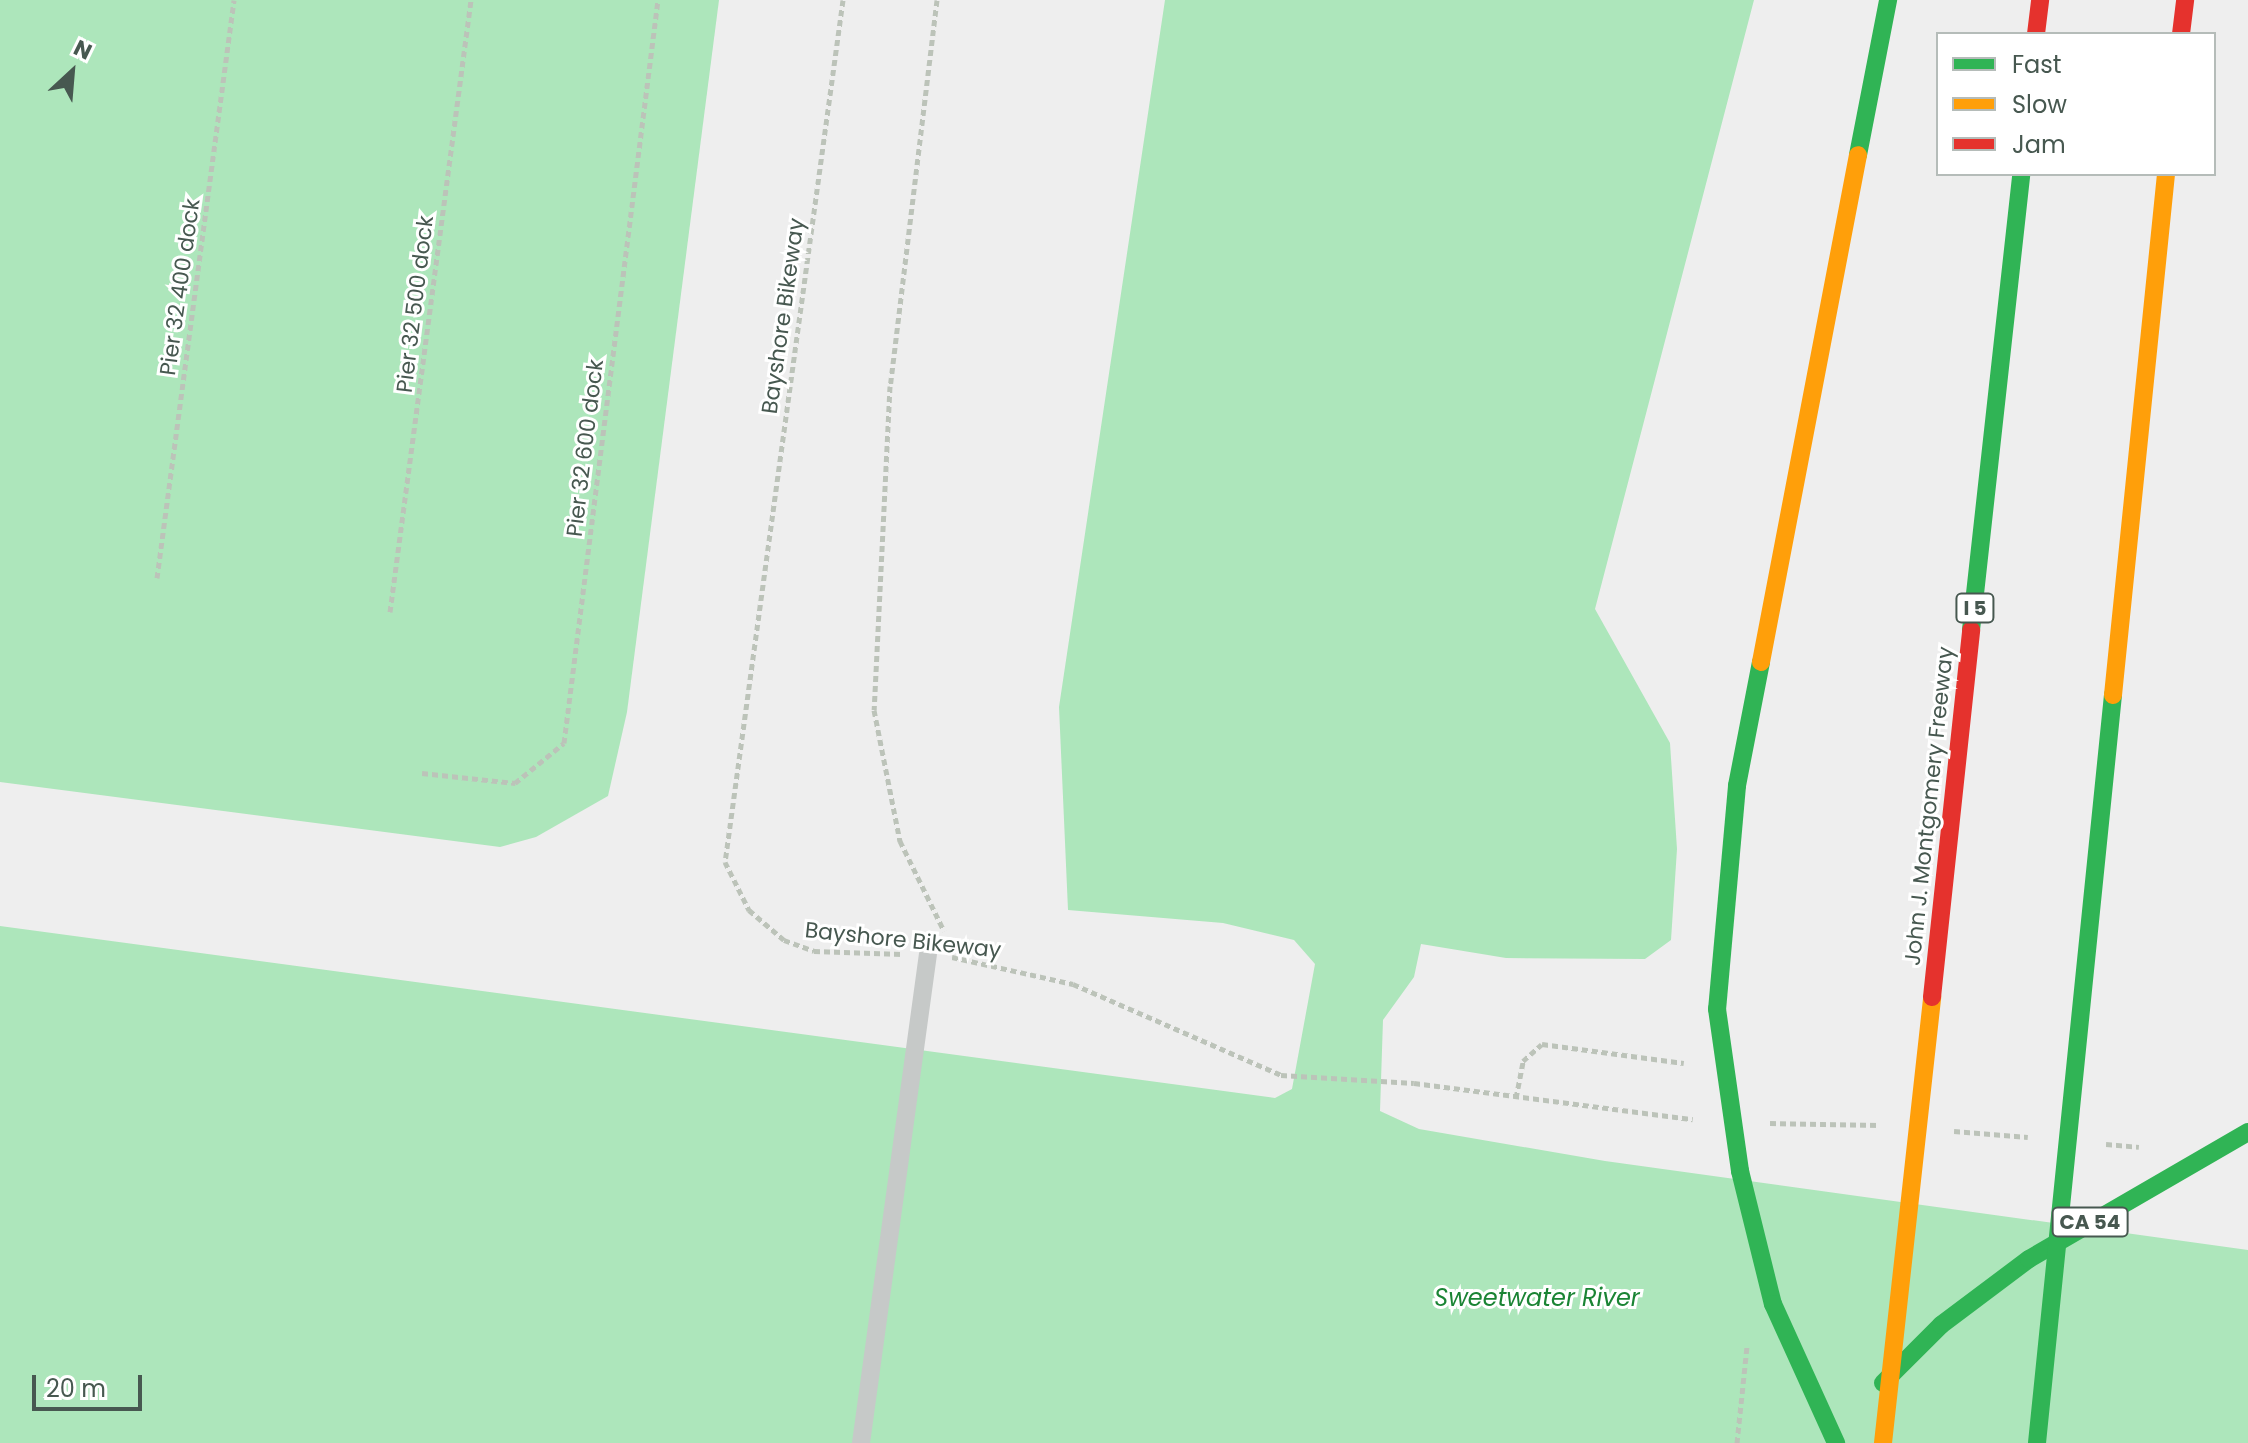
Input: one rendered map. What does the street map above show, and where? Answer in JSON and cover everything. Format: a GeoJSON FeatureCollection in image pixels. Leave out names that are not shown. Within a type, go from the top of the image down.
{"type":"FeatureCollection","features":[{"type":"Feature","properties":{"kind":"highway"},"geometry":{"type":"LineString","coordinates":[[1836,1443],[1773,1304],[1740,1171],[1717,1009],[1737,786],[1784,557],[1888,0]]}},
{"type":"Feature","properties":{"kind":"highway"},"geometry":{"type":"LineString","coordinates":[[2036,32],[2040,0]]}},
{"type":"Feature","properties":{"kind":"highway"},"geometry":{"type":"LineString","coordinates":[[2181,32],[2185,0]]}},
{"type":"Feature","properties":{"kind":"highway","name":"John J. Montgomery Freeway"},"geometry":{"type":"LineString","coordinates":[[1883,1443],[2021,176]]}},
{"type":"Feature","properties":{"kind":"highway"},"geometry":{"type":"LineString","coordinates":[[2037,1443],[2074,1041],[2166,176]]}},
{"type":"Feature","properties":{"kind":"highway","name":"CA 54"},"geometry":{"type":"LineString","coordinates":[[1866,1400],[1941,1325],[2029,1259],[2248,1132]]}},
{"type":"Feature","properties":{"kind":"highway"},"geometry":{"type":"LineString","coordinates":[[1823,1443],[1844,1422]]}},
{"type":"Feature","properties":{"kind":"lane"},"geometry":{"type":"LineString","coordinates":[[861,1443],[928,955]]}},
{"type":"Feature","properties":{"kind":"path","name":"Pier 32 400 dock"},"geometry":{"type":"LineString","coordinates":[[157,578],[234,0]]}},
{"type":"Feature","properties":{"kind":"path","name":"Pier 32 500 dock"},"geometry":{"type":"LineString","coordinates":[[390,612],[471,0]]}},
{"type":"Feature","properties":{"kind":"path","name":"Pier 32 600 dock"},"geometry":{"type":"LineString","coordinates":[[422,773],[515,783],[564,743],[658,0]]}},
{"type":"Feature","properties":{"kind":"path","name":"Bayshore Bikeway"},"geometry":{"type":"LineString","coordinates":[[843,0],[725,862],[749,910],[784,940],[836,953],[956,957],[1092,991],[1250,1067],[1414,1083],[1516,1098],[1523,1061],[1542,1044],[1689,1064]]}},
{"type":"Feature","properties":{"kind":"path"},"geometry":{"type":"LineString","coordinates":[[937,0],[890,386],[874,710],[900,841],[956,957]]}},
{"type":"Feature","properties":{"kind":"water"},"geometry":{"type":"Polygon","coordinates":[[[0,0],[719,0],[627,712],[608,796],[536,837],[500,847],[0,782],[0,0]]]}},
{"type":"Feature","properties":{"kind":"water","name":"Sweetwater River"},"geometry":{"type":"Polygon","coordinates":[[[1165,0],[1754,0],[1595,609],[1670,743],[1677,849],[1671,940],[1645,959],[1506,958],[1421,944],[1414,977],[1383,1020],[1380,1111],[1419,1129],[1605,1161],[2248,1250],[2248,1443],[0,1443],[0,926],[1275,1098],[1292,1089],[1315,964],[1294,940],[1223,923],[1068,910],[1059,707],[1165,0]]]}},
{"type":"Feature","properties":{"kind":"traffic: fast"},"geometry":{"type":"LineString","coordinates":[[1858,155],[1888,0]]}},
{"type":"Feature","properties":{"kind":"traffic: fast"},"geometry":{"type":"LineString","coordinates":[[1971,630],[2021,176]]}},
{"type":"Feature","properties":{"kind":"traffic: fast"},"geometry":{"type":"LineString","coordinates":[[1761,662],[1737,786],[1717,1009],[1740,1171],[1773,1304],[1836,1443]]}},
{"type":"Feature","properties":{"kind":"traffic: fast"},"geometry":{"type":"LineString","coordinates":[[2037,1443],[2113,695]]}},
{"type":"Feature","properties":{"kind":"traffic: fast"},"geometry":{"type":"LineString","coordinates":[[1883,1383],[1941,1325],[2029,1259],[2248,1132]]}},
{"type":"Feature","properties":{"kind":"traffic: slow"},"geometry":{"type":"LineString","coordinates":[[1761,662],[1858,155]]}},
{"type":"Feature","properties":{"kind":"traffic: slow"},"geometry":{"type":"LineString","coordinates":[[2113,695],[2166,176]]}},
{"type":"Feature","properties":{"kind":"traffic: slow"},"geometry":{"type":"LineString","coordinates":[[1883,1443],[1932,997]]}},
{"type":"Feature","properties":{"kind":"traffic: jam"},"geometry":{"type":"LineString","coordinates":[[2036,32],[2040,0]]}},
{"type":"Feature","properties":{"kind":"traffic: jam"},"geometry":{"type":"LineString","coordinates":[[2181,32],[2185,0]]}},
{"type":"Feature","properties":{"kind":"traffic: jam"},"geometry":{"type":"LineString","coordinates":[[1932,997],[1971,630]]}}]}
